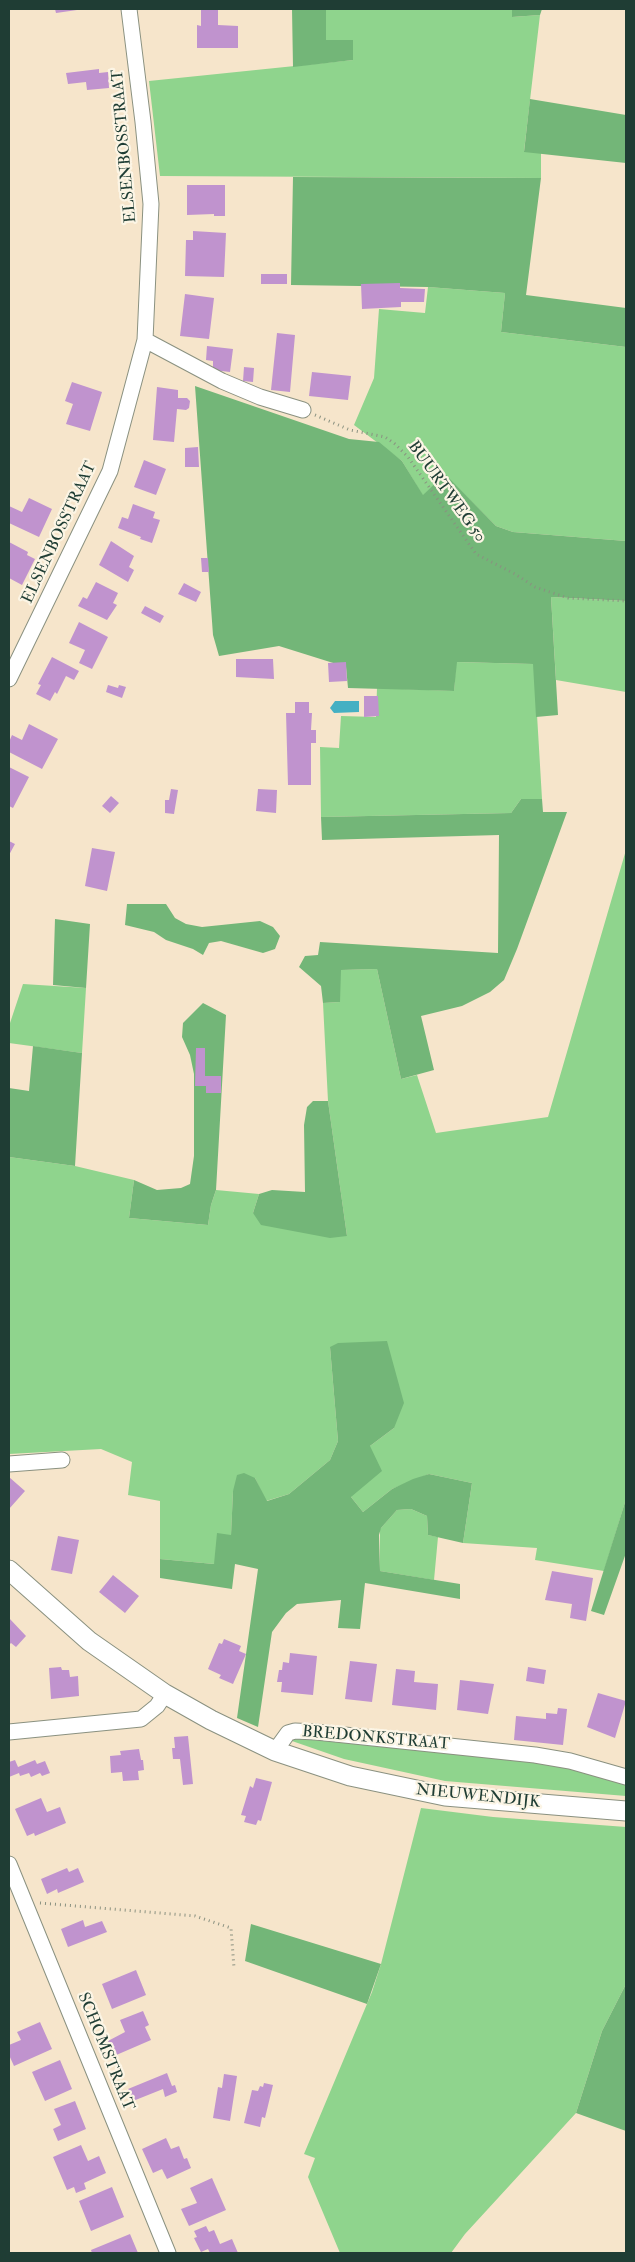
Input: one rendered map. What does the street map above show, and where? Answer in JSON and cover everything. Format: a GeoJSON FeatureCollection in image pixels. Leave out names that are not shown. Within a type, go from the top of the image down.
{"type":"FeatureCollection","features":[{"type":"Feature","properties":{"kind":"street","name":"ELSENBOSSTRAAT"},"geometry":{"type":"LineString","coordinates":[[9,679],[110,471],[145,340],[151,204],[144,122],[128,9]]}},
{"type":"Feature","properties":{"kind":"street"},"geometry":{"type":"LineString","coordinates":[[145,340],[222,381],[260,397],[303,410]]}},
{"type":"Feature","properties":{"kind":"street"},"geometry":{"type":"LineString","coordinates":[[9,1464],[62,1460]]}},
{"type":"Feature","properties":{"kind":"street"},"geometry":{"type":"LineString","coordinates":[[9,1570],[90,1641],[165,1694],[211,1720],[275,1751]]}},
{"type":"Feature","properties":{"kind":"street"},"geometry":{"type":"LineString","coordinates":[[9,1732],[141,1719],[157,1706],[165,1694]]}},
{"type":"Feature","properties":{"kind":"street","name":"BREDONKSTRAAT"},"geometry":{"type":"LineString","coordinates":[[275,1751],[288,1733],[295,1731],[316,1732],[535,1755],[570,1761],[626,1777]]}},
{"type":"Feature","properties":{"kind":"street","name":"NIEUWENDIJK"},"geometry":{"type":"LineString","coordinates":[[275,1751],[350,1776],[445,1796],[626,1811]]}},
{"type":"Feature","properties":{"kind":"street","name":"SCHOMSTRAAT"},"geometry":{"type":"LineString","coordinates":[[9,1864],[168,2253]]}},
{"type":"Feature","properties":{"kind":"path","name":"BUURTWEG 50"},"geometry":{"type":"LineString","coordinates":[[303,410],[350,430],[385,436],[395,444],[408,457],[476,554],[515,574],[534,587],[568,598],[626,601]]}},
{"type":"Feature","properties":{"kind":"path"},"geometry":{"type":"LineString","coordinates":[[24,1904],[44,1902],[195,1916],[231,1928],[234,1968]]}},
{"type":"Feature","properties":{"kind":"green space"},"geometry":{"type":"Polygon","coordinates":[[[292,9],[326,9],[326,40],[353,40],[353,60],[293,67],[292,9]]]}},
{"type":"Feature","properties":{"kind":"green space"},"geometry":{"type":"Polygon","coordinates":[[[326,9],[512,9],[512,17],[540,15],[524,151],[541,153],[541,178],[160,176],[149,81],[353,60],[326,41],[326,9]]]}},
{"type":"Feature","properties":{"kind":"green space"},"geometry":{"type":"Polygon","coordinates":[[[512,9],[542,9],[540,15],[512,17],[512,9]]]}},
{"type":"Feature","properties":{"kind":"green space"},"geometry":{"type":"Polygon","coordinates":[[[530,99],[626,115],[626,163],[524,152],[530,99]]]}},
{"type":"Feature","properties":{"kind":"green space"},"geometry":{"type":"Polygon","coordinates":[[[293,177],[541,178],[526,295],[626,308],[626,347],[501,332],[505,293],[428,287],[291,285],[293,177]]]}},
{"type":"Feature","properties":{"kind":"green space"},"geometry":{"type":"Polygon","coordinates":[[[428,287],[505,293],[501,332],[626,347],[626,541],[513,532],[496,526],[445,475],[423,496],[402,461],[354,425],[374,378],[379,309],[425,313],[428,287]]]}},
{"type":"Feature","properties":{"kind":"green space"},"geometry":{"type":"Polygon","coordinates":[[[195,386],[349,439],[379,442],[402,461],[423,495],[445,474],[496,526],[513,532],[626,541],[626,601],[551,597],[558,715],[536,717],[533,664],[457,662],[454,691],[348,688],[346,667],[279,646],[219,656],[213,635],[195,386]]]}},
{"type":"Feature","properties":{"kind":"green space"},"geometry":{"type":"Polygon","coordinates":[[[551,597],[626,601],[626,692],[556,680],[551,597]]]}},
{"type":"Feature","properties":{"kind":"green space"},"geometry":{"type":"Polygon","coordinates":[[[456,662],[534,664],[542,799],[521,799],[511,813],[321,817],[320,747],[339,748],[341,716],[376,717],[377,688],[454,691],[456,662]]]}},
{"type":"Feature","properties":{"kind":"green space"},"geometry":{"type":"Polygon","coordinates":[[[521,799],[542,799],[543,812],[567,812],[504,980],[490,992],[462,1006],[421,1016],[434,1070],[401,1079],[377,969],[341,970],[340,1002],[323,1003],[321,986],[299,967],[305,956],[318,955],[320,942],[498,953],[499,835],[322,840],[321,817],[511,813],[521,799]]]}},
{"type":"Feature","properties":{"kind":"green space"},"geometry":{"type":"Polygon","coordinates":[[[626,850],[626,1499],[604,1571],[535,1560],[537,1548],[463,1543],[472,1483],[429,1474],[392,1489],[363,1512],[351,1497],[370,1446],[394,1428],[330,1347],[338,1441],[330,1460],[289,1494],[266,1501],[255,1478],[233,1491],[231,1536],[214,1564],[160,1559],[160,1501],[128,1495],[132,1462],[101,1449],[9,1454],[9,1157],[75,1166],[134,1180],[129,1218],[208,1225],[211,1205],[216,1190],[259,1194],[253,1213],[347,1236],[328,1101],[323,1003],[340,1002],[340,970],[377,969],[401,1079],[417,1075],[436,1133],[548,1117],[626,850]]]}},
{"type":"Feature","properties":{"kind":"green space"},"geometry":{"type":"Polygon","coordinates":[[[127,904],[166,904],[175,918],[186,924],[202,927],[260,921],[273,927],[280,936],[275,949],[263,953],[221,941],[209,943],[203,955],[193,949],[166,940],[154,932],[125,925],[127,904]]]}},
{"type":"Feature","properties":{"kind":"green space"},"geometry":{"type":"Polygon","coordinates":[[[55,919],[90,924],[86,988],[53,985],[55,919]]]}},
{"type":"Feature","properties":{"kind":"green space"},"geometry":{"type":"Polygon","coordinates":[[[23,984],[86,988],[82,1053],[9,1043],[9,1026],[23,984]]]}},
{"type":"Feature","properties":{"kind":"green space"},"geometry":{"type":"Polygon","coordinates":[[[203,1003],[226,1015],[216,1190],[211,1205],[208,1225],[129,1218],[134,1180],[157,1190],[181,1188],[190,1184],[194,1156],[194,1074],[190,1055],[182,1037],[183,1023],[203,1003]]]}},
{"type":"Feature","properties":{"kind":"green space"},"geometry":{"type":"Polygon","coordinates":[[[33,1046],[82,1053],[75,1166],[9,1157],[9,1088],[29,1091],[33,1046]]]}},
{"type":"Feature","properties":{"kind":"green space"},"geometry":{"type":"Polygon","coordinates":[[[313,1101],[328,1101],[347,1236],[330,1238],[261,1225],[253,1213],[259,1194],[272,1190],[305,1192],[304,1125],[307,1107],[313,1101]]]}},
{"type":"Feature","properties":{"kind":"green space"},"geometry":{"type":"Polygon","coordinates":[[[387,1341],[404,1403],[394,1428],[370,1446],[382,1471],[351,1497],[363,1512],[392,1489],[429,1474],[472,1483],[463,1543],[428,1535],[427,1516],[411,1509],[397,1510],[381,1528],[379,1535],[380,1571],[460,1584],[460,1599],[365,1583],[360,1629],[338,1628],[341,1600],[297,1604],[286,1613],[272,1632],[258,1727],[237,1718],[258,1569],[235,1564],[232,1589],[160,1578],[160,1559],[214,1564],[217,1533],[231,1535],[233,1491],[237,1475],[244,1473],[255,1478],[267,1501],[289,1494],[330,1460],[338,1441],[330,1347],[338,1343],[387,1341]]]}},
{"type":"Feature","properties":{"kind":"green space"},"geometry":{"type":"Polygon","coordinates":[[[626,1499],[626,1553],[604,1615],[591,1611],[626,1499]]]}},
{"type":"Feature","properties":{"kind":"green space"},"geometry":{"type":"Polygon","coordinates":[[[411,1509],[427,1516],[428,1535],[438,1537],[434,1580],[380,1571],[380,1529],[397,1510],[411,1509]]]}},
{"type":"Feature","properties":{"kind":"green space"},"geometry":{"type":"Polygon","coordinates":[[[296,1737],[555,1763],[626,1782],[626,1796],[445,1781],[344,1759],[292,1741],[296,1737]]]}},
{"type":"Feature","properties":{"kind":"green space"},"geometry":{"type":"Polygon","coordinates":[[[421,1808],[493,1817],[626,1827],[626,1984],[602,2031],[576,2113],[465,2234],[451,2253],[340,2253],[308,2177],[315,2158],[304,2154],[372,1992],[421,1808]]]}},
{"type":"Feature","properties":{"kind":"green space"},"geometry":{"type":"Polygon","coordinates":[[[251,1924],[381,1964],[367,2004],[245,1961],[251,1924]]]}},
{"type":"Feature","properties":{"kind":"green space"},"geometry":{"type":"Polygon","coordinates":[[[626,1984],[626,2131],[576,2113],[602,2031],[626,1984]]]}},
{"type":"Feature","properties":{"kind":"water"},"geometry":{"type":"Polygon","coordinates":[[[335,701],[359,701],[359,712],[334,713],[330,708],[335,701]]]}},
{"type":"Feature","properties":{"kind":"building"},"geometry":{"type":"Polygon","coordinates":[[[55,9],[77,9],[77,10],[56,13],[55,9]]]}},
{"type":"Feature","properties":{"kind":"building"},"geometry":{"type":"Polygon","coordinates":[[[201,9],[218,9],[218,25],[238,26],[238,48],[197,48],[197,25],[201,26],[201,9]]]}},
{"type":"Feature","properties":{"kind":"building"},"geometry":{"type":"Polygon","coordinates":[[[99,69],[99,73],[108,72],[109,88],[87,90],[86,82],[68,84],[66,73],[99,69]]]}},
{"type":"Feature","properties":{"kind":"building"},"geometry":{"type":"Polygon","coordinates":[[[187,185],[225,185],[225,216],[214,216],[214,214],[187,215],[187,185]]]}},
{"type":"Feature","properties":{"kind":"building"},"geometry":{"type":"Polygon","coordinates":[[[193,231],[226,233],[224,277],[185,276],[186,240],[193,240],[193,231]]]}},
{"type":"Feature","properties":{"kind":"building"},"geometry":{"type":"Polygon","coordinates":[[[261,274],[287,274],[287,284],[261,284],[261,274]]]}},
{"type":"Feature","properties":{"kind":"building"},"geometry":{"type":"Polygon","coordinates":[[[400,283],[400,288],[425,289],[424,302],[401,302],[401,307],[362,309],[361,284],[400,283]]]}},
{"type":"Feature","properties":{"kind":"building"},"geometry":{"type":"Polygon","coordinates":[[[185,294],[214,298],[209,339],[180,336],[185,294]]]}},
{"type":"Feature","properties":{"kind":"building"},"geometry":{"type":"Polygon","coordinates":[[[277,333],[295,335],[290,392],[271,390],[277,333]]]}},
{"type":"Feature","properties":{"kind":"building"},"geometry":{"type":"Polygon","coordinates":[[[207,346],[233,349],[230,372],[213,370],[213,361],[206,360],[207,346]]]}},
{"type":"Feature","properties":{"kind":"building"},"geometry":{"type":"Polygon","coordinates":[[[244,367],[254,368],[253,382],[243,381],[244,367]]]}},
{"type":"Feature","properties":{"kind":"building"},"geometry":{"type":"Polygon","coordinates":[[[312,372],[351,376],[348,400],[309,396],[312,372]]]}},
{"type":"Feature","properties":{"kind":"building"},"geometry":{"type":"Polygon","coordinates":[[[72,382],[102,392],[90,431],[66,424],[73,404],[65,401],[72,382]]]}},
{"type":"Feature","properties":{"kind":"building"},"geometry":{"type":"Polygon","coordinates":[[[157,387],[178,390],[178,398],[187,398],[190,401],[189,408],[186,410],[177,409],[174,442],[153,440],[157,387]]]}},
{"type":"Feature","properties":{"kind":"building"},"geometry":{"type":"Polygon","coordinates":[[[198,447],[199,467],[185,467],[185,448],[198,447]]]}},
{"type":"Feature","properties":{"kind":"building"},"geometry":{"type":"Polygon","coordinates":[[[144,460],[166,469],[156,495],[134,487],[144,460]]]}},
{"type":"Feature","properties":{"kind":"building"},"geometry":{"type":"Polygon","coordinates":[[[29,498],[52,509],[39,537],[9,523],[9,506],[22,512],[29,498]]]}},
{"type":"Feature","properties":{"kind":"building"},"geometry":{"type":"Polygon","coordinates":[[[133,504],[155,512],[153,518],[160,520],[152,543],[118,528],[122,517],[128,519],[133,504]]]}},
{"type":"Feature","properties":{"kind":"building"},"geometry":{"type":"Polygon","coordinates":[[[111,541],[134,556],[129,567],[134,570],[128,582],[99,565],[111,541]]]}},
{"type":"Feature","properties":{"kind":"building"},"geometry":{"type":"Polygon","coordinates":[[[9,542],[28,552],[27,555],[35,559],[22,585],[9,578],[9,542]]]}},
{"type":"Feature","properties":{"kind":"building"},"geometry":{"type":"Polygon","coordinates":[[[201,558],[208,558],[209,572],[202,572],[201,558]]]}},
{"type":"Feature","properties":{"kind":"building"},"geometry":{"type":"Polygon","coordinates":[[[96,582],[118,593],[113,603],[117,605],[107,620],[78,606],[83,597],[87,599],[96,582]]]}},
{"type":"Feature","properties":{"kind":"building"},"geometry":{"type":"Polygon","coordinates":[[[184,583],[201,592],[196,602],[178,594],[184,583]]]}},
{"type":"Feature","properties":{"kind":"building"},"geometry":{"type":"Polygon","coordinates":[[[145,606],[164,616],[160,623],[141,613],[145,606]]]}},
{"type":"Feature","properties":{"kind":"building"},"geometry":{"type":"Polygon","coordinates":[[[79,622],[108,637],[92,669],[79,663],[85,650],[69,643],[79,622]]]}},
{"type":"Feature","properties":{"kind":"building"},"geometry":{"type":"Polygon","coordinates":[[[52,657],[79,671],[74,680],[66,676],[57,694],[55,692],[50,701],[36,694],[41,685],[38,684],[52,657]]]}},
{"type":"Feature","properties":{"kind":"building"},"geometry":{"type":"Polygon","coordinates":[[[236,659],[273,659],[274,679],[236,677],[236,659]]]}},
{"type":"Feature","properties":{"kind":"building"},"geometry":{"type":"Polygon","coordinates":[[[346,662],[347,681],[329,682],[328,663],[346,662]]]}},
{"type":"Feature","properties":{"kind":"building"},"geometry":{"type":"Polygon","coordinates":[[[108,685],[118,688],[119,685],[126,687],[122,698],[106,692],[108,685]]]}},
{"type":"Feature","properties":{"kind":"building"},"geometry":{"type":"Polygon","coordinates":[[[364,696],[378,696],[379,716],[364,717],[364,696]]]}},
{"type":"Feature","properties":{"kind":"building"},"geometry":{"type":"Polygon","coordinates":[[[295,702],[309,702],[309,713],[312,713],[311,730],[316,730],[316,743],[311,743],[311,785],[288,785],[286,713],[295,713],[295,702]]]}},
{"type":"Feature","properties":{"kind":"building"},"geometry":{"type":"Polygon","coordinates":[[[29,724],[58,739],[42,769],[9,752],[9,742],[12,735],[22,740],[29,724]]]}},
{"type":"Feature","properties":{"kind":"building"},"geometry":{"type":"Polygon","coordinates":[[[9,767],[29,777],[13,808],[9,806],[9,767]]]}},
{"type":"Feature","properties":{"kind":"building"},"geometry":{"type":"Polygon","coordinates":[[[171,789],[178,790],[174,814],[165,813],[165,800],[169,800],[171,789]]]}},
{"type":"Feature","properties":{"kind":"building"},"geometry":{"type":"Polygon","coordinates":[[[258,789],[277,790],[276,813],[256,811],[258,789]]]}},
{"type":"Feature","properties":{"kind":"building"},"geometry":{"type":"Polygon","coordinates":[[[111,796],[119,803],[110,813],[102,806],[111,796]]]}},
{"type":"Feature","properties":{"kind":"building"},"geometry":{"type":"Polygon","coordinates":[[[9,841],[15,844],[9,855],[9,841]]]}},
{"type":"Feature","properties":{"kind":"building"},"geometry":{"type":"Polygon","coordinates":[[[92,848],[115,852],[107,891],[85,886],[92,848]]]}},
{"type":"Feature","properties":{"kind":"building"},"geometry":{"type":"Polygon","coordinates":[[[196,1048],[205,1048],[205,1076],[221,1076],[221,1093],[206,1093],[206,1086],[195,1086],[196,1048]]]}},
{"type":"Feature","properties":{"kind":"building"},"geometry":{"type":"Polygon","coordinates":[[[9,1477],[25,1491],[9,1509],[9,1477]]]}},
{"type":"Feature","properties":{"kind":"building"},"geometry":{"type":"Polygon","coordinates":[[[58,1536],[79,1540],[72,1574],[51,1570],[58,1536]]]}},
{"type":"Feature","properties":{"kind":"building"},"geometry":{"type":"Polygon","coordinates":[[[552,1571],[593,1578],[586,1621],[570,1618],[572,1604],[545,1600],[552,1571]]]}},
{"type":"Feature","properties":{"kind":"building"},"geometry":{"type":"Polygon","coordinates":[[[113,1575],[139,1596],[125,1613],[99,1592],[113,1575]]]}},
{"type":"Feature","properties":{"kind":"building"},"geometry":{"type":"Polygon","coordinates":[[[9,1618],[26,1636],[16,1647],[11,1643],[9,1645],[9,1618]]]}},
{"type":"Feature","properties":{"kind":"building"},"geometry":{"type":"Polygon","coordinates":[[[224,1639],[241,1646],[239,1651],[246,1654],[233,1684],[219,1678],[221,1675],[208,1669],[219,1643],[222,1644],[224,1639]]]}},
{"type":"Feature","properties":{"kind":"building"},"geometry":{"type":"Polygon","coordinates":[[[290,1653],[317,1656],[313,1695],[281,1692],[282,1682],[277,1682],[279,1670],[282,1670],[283,1662],[289,1663],[290,1653]]]}},
{"type":"Feature","properties":{"kind":"building"},"geometry":{"type":"Polygon","coordinates":[[[350,1661],[377,1664],[372,1702],[345,1699],[350,1661]]]}},
{"type":"Feature","properties":{"kind":"building"},"geometry":{"type":"Polygon","coordinates":[[[61,1667],[62,1670],[69,1670],[70,1677],[78,1676],[79,1696],[51,1699],[49,1668],[61,1667]]]}},
{"type":"Feature","properties":{"kind":"building"},"geometry":{"type":"Polygon","coordinates":[[[528,1667],[546,1670],[544,1684],[526,1681],[528,1667]]]}},
{"type":"Feature","properties":{"kind":"building"},"geometry":{"type":"Polygon","coordinates":[[[396,1669],[415,1671],[414,1682],[438,1684],[436,1710],[392,1705],[396,1669]]]}},
{"type":"Feature","properties":{"kind":"building"},"geometry":{"type":"Polygon","coordinates":[[[460,1680],[494,1684],[488,1714],[457,1710],[460,1680]]]}},
{"type":"Feature","properties":{"kind":"building"},"geometry":{"type":"Polygon","coordinates":[[[598,1693],[626,1701],[615,1738],[587,1727],[598,1693]]]}},
{"type":"Feature","properties":{"kind":"building"},"geometry":{"type":"Polygon","coordinates":[[[558,1708],[567,1709],[563,1745],[514,1740],[516,1716],[546,1719],[546,1713],[557,1714],[558,1708]]]}},
{"type":"Feature","properties":{"kind":"building"},"geometry":{"type":"Polygon","coordinates":[[[188,1736],[193,1784],[183,1785],[180,1759],[173,1759],[172,1748],[175,1748],[174,1737],[188,1736]]]}},
{"type":"Feature","properties":{"kind":"building"},"geometry":{"type":"Polygon","coordinates":[[[139,1749],[144,1770],[138,1771],[139,1780],[123,1781],[122,1772],[111,1773],[110,1756],[121,1755],[120,1751],[139,1749]]]}},
{"type":"Feature","properties":{"kind":"building"},"geometry":{"type":"Polygon","coordinates":[[[15,1760],[18,1767],[35,1760],[37,1764],[45,1761],[50,1773],[42,1776],[40,1773],[31,1777],[29,1773],[20,1776],[19,1773],[9,1777],[9,1762],[15,1760]]]}},
{"type":"Feature","properties":{"kind":"building"},"geometry":{"type":"Polygon","coordinates":[[[256,1778],[272,1782],[261,1821],[258,1820],[256,1825],[244,1822],[246,1816],[241,1815],[250,1786],[253,1788],[256,1778]]]}},
{"type":"Feature","properties":{"kind":"building"},"geometry":{"type":"Polygon","coordinates":[[[41,1798],[47,1812],[60,1807],[66,1823],[35,1836],[34,1833],[27,1836],[15,1809],[41,1798]]]}},
{"type":"Feature","properties":{"kind":"building"},"geometry":{"type":"Polygon","coordinates":[[[67,1868],[69,1872],[78,1868],[84,1882],[58,1893],[57,1889],[47,1894],[41,1879],[67,1868]]]}},
{"type":"Feature","properties":{"kind":"building"},"geometry":{"type":"Polygon","coordinates":[[[83,1920],[85,1927],[102,1921],[107,1932],[68,1947],[61,1929],[83,1920]]]}},
{"type":"Feature","properties":{"kind":"building"},"geometry":{"type":"Polygon","coordinates":[[[136,1970],[146,1995],[112,2009],[102,1984],[136,1970]]]}},
{"type":"Feature","properties":{"kind":"building"},"geometry":{"type":"Polygon","coordinates":[[[143,2011],[149,2025],[145,2027],[151,2040],[114,2056],[108,2041],[125,2032],[120,2020],[143,2011]]]}},
{"type":"Feature","properties":{"kind":"building"},"geometry":{"type":"Polygon","coordinates":[[[40,2022],[52,2049],[14,2066],[9,2055],[9,2045],[21,2040],[17,2032],[40,2022]]]}},
{"type":"Feature","properties":{"kind":"building"},"geometry":{"type":"Polygon","coordinates":[[[60,2060],[72,2089],[45,2101],[32,2072],[60,2060]]]}},
{"type":"Feature","properties":{"kind":"building"},"geometry":{"type":"Polygon","coordinates":[[[167,2073],[172,2086],[175,2085],[177,2092],[165,2097],[163,2089],[133,2101],[128,2089],[167,2073]]]}},
{"type":"Feature","properties":{"kind":"building"},"geometry":{"type":"Polygon","coordinates":[[[224,2074],[237,2076],[230,2121],[213,2118],[218,2087],[222,2088],[224,2074]]]}},
{"type":"Feature","properties":{"kind":"building"},"geometry":{"type":"Polygon","coordinates":[[[264,2083],[273,2085],[265,2118],[262,2117],[260,2127],[244,2123],[252,2090],[258,2091],[260,2086],[263,2087],[264,2083]]]}},
{"type":"Feature","properties":{"kind":"building"},"geometry":{"type":"Polygon","coordinates":[[[75,2101],[86,2129],[58,2141],[53,2129],[61,2125],[54,2109],[75,2101]]]}},
{"type":"Feature","properties":{"kind":"building"},"geometry":{"type":"Polygon","coordinates":[[[166,2138],[171,2149],[179,2146],[184,2159],[187,2158],[191,2168],[167,2179],[162,2169],[153,2173],[142,2149],[166,2138]]]}},
{"type":"Feature","properties":{"kind":"building"},"geometry":{"type":"Polygon","coordinates":[[[81,2145],[88,2161],[99,2156],[106,2173],[84,2183],[86,2189],[76,2193],[74,2187],[67,2190],[53,2157],[81,2145]]]}},
{"type":"Feature","properties":{"kind":"building"},"geometry":{"type":"Polygon","coordinates":[[[212,2178],[226,2210],[189,2226],[181,2209],[197,2203],[190,2188],[212,2178]]]}},
{"type":"Feature","properties":{"kind":"building"},"geometry":{"type":"Polygon","coordinates":[[[112,2187],[124,2217],[91,2231],[79,2201],[112,2187]]]}},
{"type":"Feature","properties":{"kind":"building"},"geometry":{"type":"Polygon","coordinates":[[[206,2226],[209,2232],[214,2230],[220,2244],[232,2239],[238,2253],[210,2253],[208,2249],[201,2252],[194,2238],[197,2237],[194,2231],[206,2226]]]}},
{"type":"Feature","properties":{"kind":"building"},"geometry":{"type":"Polygon","coordinates":[[[130,2234],[138,2253],[92,2253],[91,2250],[130,2234]]]}}]}
